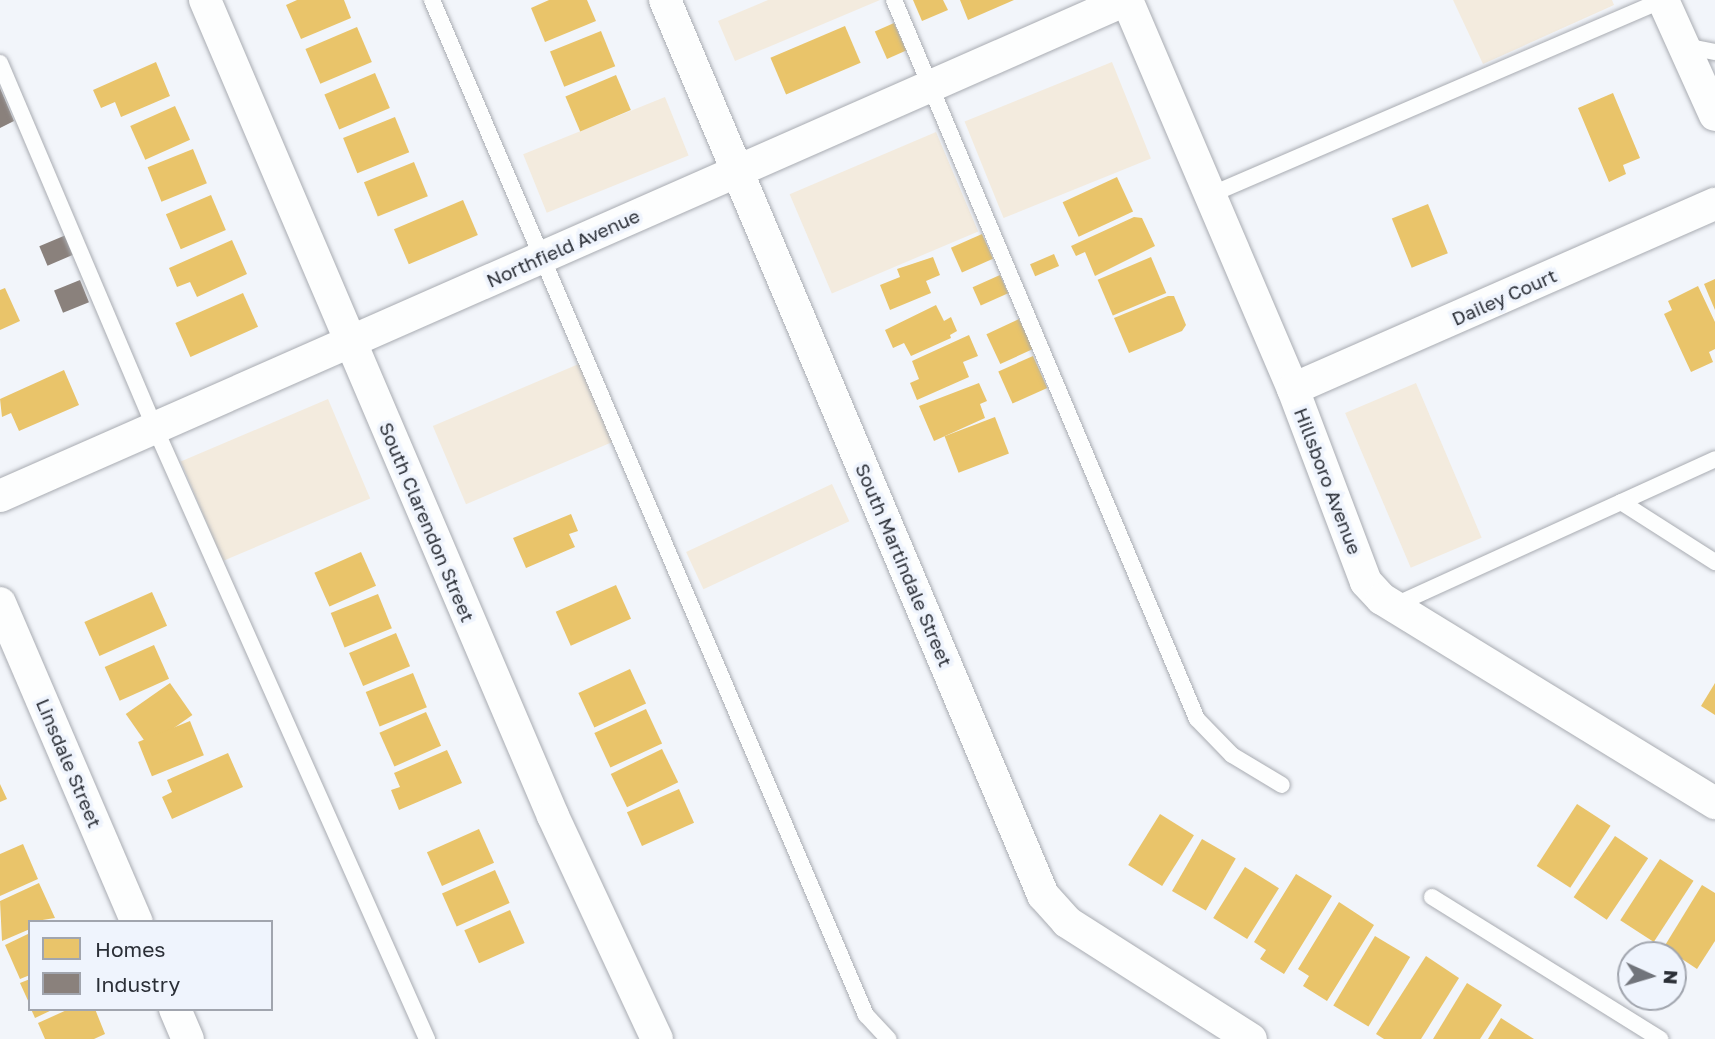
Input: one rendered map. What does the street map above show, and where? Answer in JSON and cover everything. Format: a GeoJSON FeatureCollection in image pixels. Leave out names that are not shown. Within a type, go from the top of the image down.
{"type":"FeatureCollection","features":[{"type":"Feature","properties":{"kind":"street","name":"South Clarendon Street"},"geometry":{"type":"LineString","coordinates":[[205,0],[552,816],[657,1039]]}},
{"type":"Feature","properties":{"kind":"street","name":"South Martindale Street"},"geometry":{"type":"LineString","coordinates":[[665,0],[1043,895],[1067,922],[1251,1039]]}},
{"type":"Feature","properties":{"kind":"street","name":"Northfield Avenue"},"geometry":{"type":"LineString","coordinates":[[0,496],[1126,0]]}},
{"type":"Feature","properties":{"kind":"street","name":"Hillsboro Avenue"},"geometry":{"type":"LineString","coordinates":[[1126,0],[1293,389],[1366,582],[1393,606],[1715,803]]}},
{"type":"Feature","properties":{"kind":"street"},"geometry":{"type":"LineString","coordinates":[[1662,0],[1715,115]]}},
{"type":"Feature","properties":{"kind":"street","name":"Dailey Court"},"geometry":{"type":"LineString","coordinates":[[1293,389],[1715,204]]}},
{"type":"Feature","properties":{"kind":"street","name":"Linsdale Street"},"geometry":{"type":"LineString","coordinates":[[0,603],[136,920]]}},
{"type":"Feature","properties":{"kind":"street"},"geometry":{"type":"LineString","coordinates":[[176,1011],[188,1039]]}},
{"type":"Feature","properties":{"kind":"lane"},"geometry":{"type":"LineString","coordinates":[[432,0],[540,258],[866,1015],[888,1039]]}},
{"type":"Feature","properties":{"kind":"lane"},"geometry":{"type":"LineString","coordinates":[[894,0],[1197,719],[1232,755],[1282,785]]}},
{"type":"Feature","properties":{"kind":"lane"},"geometry":{"type":"LineString","coordinates":[[1210,195],[1662,0]]}},
{"type":"Feature","properties":{"kind":"lane"},"geometry":{"type":"LineString","coordinates":[[1684,46],[1715,52]]}},
{"type":"Feature","properties":{"kind":"lane"},"geometry":{"type":"LineString","coordinates":[[0,63],[155,428],[427,1039]]}},
{"type":"Feature","properties":{"kind":"lane"},"geometry":{"type":"LineString","coordinates":[[1393,606],[1715,459]]}},
{"type":"Feature","properties":{"kind":"lane"},"geometry":{"type":"LineString","coordinates":[[1621,502],[1715,562]]}},
{"type":"Feature","properties":{"kind":"lane"},"geometry":{"type":"LineString","coordinates":[[1432,897],[1660,1039]]}},
{"type":"Feature","properties":{"kind":"shaded area"},"geometry":{"type":"Polygon","coordinates":[[[768,0],[880,0],[735,61],[718,21],[768,0]]]}},
{"type":"Feature","properties":{"kind":"shaded area"},"geometry":{"type":"Polygon","coordinates":[[[1453,0],[1612,0],[1614,5],[1483,64],[1453,0]]]}},
{"type":"Feature","properties":{"kind":"shaded area"},"geometry":{"type":"Polygon","coordinates":[[[1112,62],[1151,158],[1004,218],[965,122],[1112,62]]]}},
{"type":"Feature","properties":{"kind":"shaded area"},"geometry":{"type":"Polygon","coordinates":[[[665,97],[689,155],[547,213],[523,154],[665,97]]]}},
{"type":"Feature","properties":{"kind":"shaded area"},"geometry":{"type":"Polygon","coordinates":[[[936,132],[978,231],[832,294],[790,194],[936,132]]]}},
{"type":"Feature","properties":{"kind":"shaded area"},"geometry":{"type":"Polygon","coordinates":[[[581,363],[614,441],[466,504],[433,426],[581,363]]]}},
{"type":"Feature","properties":{"kind":"shaded area"},"geometry":{"type":"Polygon","coordinates":[[[1416,383],[1482,538],[1411,568],[1345,413],[1416,383]]]}},
{"type":"Feature","properties":{"kind":"shaded area"},"geometry":{"type":"Polygon","coordinates":[[[328,399],[370,498],[223,561],[181,462],[328,399]]]}},
{"type":"Feature","properties":{"kind":"shaded area"},"geometry":{"type":"Polygon","coordinates":[[[832,484],[849,521],[703,589],[686,552],[832,484]]]}},
{"type":"Feature","properties":{"kind":"building: Homes"},"geometry":{"type":"Polygon","coordinates":[[[297,0],[344,0],[351,18],[301,39],[286,5],[297,0]]]}},
{"type":"Feature","properties":{"kind":"building: Homes"},"geometry":{"type":"Polygon","coordinates":[[[549,0],[587,0],[596,21],[545,42],[531,8],[549,0]]]}},
{"type":"Feature","properties":{"kind":"building: Homes"},"geometry":{"type":"Polygon","coordinates":[[[913,0],[943,0],[948,10],[922,21],[913,0]]]}},
{"type":"Feature","properties":{"kind":"building: Homes"},"geometry":{"type":"Polygon","coordinates":[[[960,0],[1014,0],[968,20],[960,0]]]}},
{"type":"Feature","properties":{"kind":"building: Homes"},"geometry":{"type":"Polygon","coordinates":[[[894,23],[906,50],[887,59],[875,32],[894,23]]]}},
{"type":"Feature","properties":{"kind":"building: Homes"},"geometry":{"type":"Polygon","coordinates":[[[845,26],[861,63],[786,94],[770,58],[845,26]]]}},
{"type":"Feature","properties":{"kind":"building: Homes"},"geometry":{"type":"Polygon","coordinates":[[[357,27],[372,62],[320,84],[305,49],[357,27]]]}},
{"type":"Feature","properties":{"kind":"building: Homes"},"geometry":{"type":"Polygon","coordinates":[[[601,31],[615,66],[564,87],[550,52],[601,31]]]}},
{"type":"Feature","properties":{"kind":"building: Homes"},"geometry":{"type":"Polygon","coordinates":[[[156,62],[170,96],[121,117],[115,102],[101,108],[93,90],[156,62]]]}},
{"type":"Feature","properties":{"kind":"building: Homes"},"geometry":{"type":"Polygon","coordinates":[[[375,73],[390,108],[339,129],[324,94],[375,73]]]}},
{"type":"Feature","properties":{"kind":"building: Homes"},"geometry":{"type":"Polygon","coordinates":[[[616,75],[631,110],[580,131],[565,96],[616,75]]]}},
{"type":"Feature","properties":{"kind":"building: Homes"},"geometry":{"type":"Polygon","coordinates":[[[1613,93],[1640,158],[1623,165],[1626,174],[1609,182],[1578,108],[1613,93]]]}},
{"type":"Feature","properties":{"kind":"building: Homes"},"geometry":{"type":"Polygon","coordinates":[[[175,106],[190,140],[145,160],[130,126],[175,106]]]}},
{"type":"Feature","properties":{"kind":"building: Homes"},"geometry":{"type":"Polygon","coordinates":[[[395,117],[409,152],[357,173],[343,138],[395,117]]]}},
{"type":"Feature","properties":{"kind":"building: Homes"},"geometry":{"type":"Polygon","coordinates":[[[193,149],[207,183],[161,202],[148,167],[193,149]]]}},
{"type":"Feature","properties":{"kind":"building: Homes"},"geometry":{"type":"Polygon","coordinates":[[[414,162],[428,196],[378,217],[364,182],[414,162]]]}},
{"type":"Feature","properties":{"kind":"building: Homes"},"geometry":{"type":"Polygon","coordinates":[[[1117,177],[1133,211],[1079,237],[1063,202],[1117,177]]]}},
{"type":"Feature","properties":{"kind":"building: Homes"},"geometry":{"type":"Polygon","coordinates":[[[211,195],[226,230],[181,249],[166,214],[211,195]]]}},
{"type":"Feature","properties":{"kind":"building: Homes"},"geometry":{"type":"Polygon","coordinates":[[[463,200],[478,235],[409,264],[394,229],[463,200]]]}},
{"type":"Feature","properties":{"kind":"building: Homes"},"geometry":{"type":"Polygon","coordinates":[[[1428,204],[1448,253],[1412,268],[1392,219],[1428,204]]]}},
{"type":"Feature","properties":{"kind":"building: Homes"},"geometry":{"type":"Polygon","coordinates":[[[1134,217],[1142,218],[1155,246],[1095,276],[1085,252],[1076,256],[1071,246],[1134,217]]]}},
{"type":"Feature","properties":{"kind":"building: Homes"},"geometry":{"type":"Polygon","coordinates":[[[982,234],[993,259],[962,272],[951,248],[982,234]]]}},
{"type":"Feature","properties":{"kind":"building: Homes"},"geometry":{"type":"Polygon","coordinates":[[[232,240],[247,274],[197,297],[190,282],[177,287],[169,268],[232,240]]]}},
{"type":"Feature","properties":{"kind":"building: Homes"},"geometry":{"type":"Polygon","coordinates":[[[1054,254],[1059,266],[1035,276],[1030,264],[1054,254]]]}},
{"type":"Feature","properties":{"kind":"building: Homes"},"geometry":{"type":"Polygon","coordinates":[[[933,257],[940,275],[926,281],[931,293],[890,310],[880,285],[900,277],[897,269],[933,257]]]}},
{"type":"Feature","properties":{"kind":"building: Homes"},"geometry":{"type":"Polygon","coordinates":[[[1151,257],[1166,293],[1113,316],[1098,280],[1151,257]]]}},
{"type":"Feature","properties":{"kind":"building: Homes"},"geometry":{"type":"Polygon","coordinates":[[[1000,275],[1008,293],[981,305],[973,287],[1000,275]]]}},
{"type":"Feature","properties":{"kind":"building: Homes"},"geometry":{"type":"Polygon","coordinates":[[[1715,279],[1715,310],[1704,284],[1715,279]]]}},
{"type":"Feature","properties":{"kind":"building: Homes"},"geometry":{"type":"Polygon","coordinates":[[[1698,286],[1715,322],[1715,349],[1709,352],[1713,362],[1691,372],[1664,314],[1672,310],[1668,301],[1698,286]]]}},
{"type":"Feature","properties":{"kind":"building: Homes"},"geometry":{"type":"Polygon","coordinates":[[[5,288],[20,321],[0,330],[0,290],[5,288]]]}},
{"type":"Feature","properties":{"kind":"building: Homes"},"geometry":{"type":"Polygon","coordinates":[[[243,293],[258,327],[190,357],[175,323],[243,293]]]}},
{"type":"Feature","properties":{"kind":"building: Homes"},"geometry":{"type":"Polygon","coordinates":[[[1174,296],[1186,325],[1182,331],[1129,353],[1114,318],[1174,296]]]}},
{"type":"Feature","properties":{"kind":"building: Homes"},"geometry":{"type":"Polygon","coordinates":[[[936,305],[944,321],[951,317],[957,331],[950,335],[951,338],[911,356],[904,343],[893,348],[885,330],[936,305]]]}},
{"type":"Feature","properties":{"kind":"building: Homes"},"geometry":{"type":"Polygon","coordinates":[[[1019,319],[1033,349],[1000,364],[986,334],[1019,319]]]}},
{"type":"Feature","properties":{"kind":"building: Homes"},"geometry":{"type":"Polygon","coordinates":[[[969,335],[978,356],[963,362],[969,377],[917,400],[910,383],[919,379],[912,361],[969,335]]]}},
{"type":"Feature","properties":{"kind":"building: Homes"},"geometry":{"type":"Polygon","coordinates":[[[1033,356],[1047,388],[1013,403],[998,371],[1033,356]]]}},
{"type":"Feature","properties":{"kind":"building: Homes"},"geometry":{"type":"Polygon","coordinates":[[[64,370],[79,405],[19,431],[11,413],[2,417],[0,399],[64,370]]]}},
{"type":"Feature","properties":{"kind":"building: Homes"},"geometry":{"type":"Polygon","coordinates":[[[979,383],[987,401],[980,404],[985,418],[934,441],[919,406],[979,383]]]}},
{"type":"Feature","properties":{"kind":"building: Homes"},"geometry":{"type":"Polygon","coordinates":[[[995,417],[1009,453],[959,473],[945,436],[995,417]]]}},
{"type":"Feature","properties":{"kind":"building: Homes"},"geometry":{"type":"Polygon","coordinates":[[[571,514],[578,531],[569,534],[575,547],[526,568],[513,538],[571,514]]]}},
{"type":"Feature","properties":{"kind":"building: Homes"},"geometry":{"type":"Polygon","coordinates":[[[361,552],[376,586],[329,607],[314,573],[361,552]]]}},
{"type":"Feature","properties":{"kind":"building: Homes"},"geometry":{"type":"Polygon","coordinates":[[[616,585],[631,619],[571,646],[556,612],[616,585]]]}},
{"type":"Feature","properties":{"kind":"building: Homes"},"geometry":{"type":"Polygon","coordinates":[[[152,592],[167,626],[99,656],[84,622],[152,592]]]}},
{"type":"Feature","properties":{"kind":"building: Homes"},"geometry":{"type":"Polygon","coordinates":[[[378,594],[392,628],[345,647],[331,613],[378,594]]]}},
{"type":"Feature","properties":{"kind":"building: Homes"},"geometry":{"type":"Polygon","coordinates":[[[396,633],[410,666],[363,686],[349,653],[396,633]]]}},
{"type":"Feature","properties":{"kind":"building: Homes"},"geometry":{"type":"Polygon","coordinates":[[[154,645],[169,679],[120,701],[105,667],[154,645]]]}},
{"type":"Feature","properties":{"kind":"building: Homes"},"geometry":{"type":"Polygon","coordinates":[[[630,669],[646,703],[594,728],[578,693],[630,669]]]}},
{"type":"Feature","properties":{"kind":"building: Homes"},"geometry":{"type":"Polygon","coordinates":[[[413,673],[427,707],[380,726],[366,692],[413,673]]]}},
{"type":"Feature","properties":{"kind":"building: Homes"},"geometry":{"type":"Polygon","coordinates":[[[170,683],[192,715],[148,746],[126,714],[170,683]]]}},
{"type":"Feature","properties":{"kind":"building: Homes"},"geometry":{"type":"Polygon","coordinates":[[[1715,683],[1715,715],[1701,706],[1715,683]]]}},
{"type":"Feature","properties":{"kind":"building: Homes"},"geometry":{"type":"Polygon","coordinates":[[[646,709],[662,743],[610,768],[594,733],[646,709]]]}},
{"type":"Feature","properties":{"kind":"building: Homes"},"geometry":{"type":"Polygon","coordinates":[[[426,712],[441,746],[394,767],[379,733],[426,712]]]}},
{"type":"Feature","properties":{"kind":"building: Homes"},"geometry":{"type":"Polygon","coordinates":[[[190,721],[204,755],[152,776],[138,742],[190,721]]]}},
{"type":"Feature","properties":{"kind":"building: Homes"},"geometry":{"type":"Polygon","coordinates":[[[662,749],[678,782],[627,807],[611,774],[662,749]]]}},
{"type":"Feature","properties":{"kind":"building: Homes"},"geometry":{"type":"Polygon","coordinates":[[[447,750],[462,783],[399,810],[391,790],[400,787],[394,773],[447,750]]]}},
{"type":"Feature","properties":{"kind":"building: Homes"},"geometry":{"type":"Polygon","coordinates":[[[228,753],[243,787],[172,819],[162,797],[172,792],[167,780],[228,753]]]}},
{"type":"Feature","properties":{"kind":"building: Homes"},"geometry":{"type":"Polygon","coordinates":[[[0,784],[7,799],[0,802],[0,784]]]}},
{"type":"Feature","properties":{"kind":"building: Homes"},"geometry":{"type":"Polygon","coordinates":[[[679,789],[694,823],[642,846],[627,812],[679,789]]]}},
{"type":"Feature","properties":{"kind":"building: Homes"},"geometry":{"type":"Polygon","coordinates":[[[1577,804],[1611,826],[1570,888],[1537,866],[1577,804]]]}},
{"type":"Feature","properties":{"kind":"building: Homes"},"geometry":{"type":"Polygon","coordinates":[[[1160,814],[1194,835],[1162,886],[1128,865],[1160,814]]]}},
{"type":"Feature","properties":{"kind":"building: Homes"},"geometry":{"type":"Polygon","coordinates":[[[479,829],[494,863],[442,886],[427,852],[479,829]]]}},
{"type":"Feature","properties":{"kind":"building: Homes"},"geometry":{"type":"Polygon","coordinates":[[[1615,836],[1648,858],[1607,920],[1574,897],[1615,836]]]}},
{"type":"Feature","properties":{"kind":"building: Homes"},"geometry":{"type":"Polygon","coordinates":[[[1202,839],[1236,858],[1206,910],[1172,891],[1202,839]]]}},
{"type":"Feature","properties":{"kind":"building: Homes"},"geometry":{"type":"Polygon","coordinates":[[[23,844],[38,879],[0,896],[0,854],[23,844]]]}},
{"type":"Feature","properties":{"kind":"building: Homes"},"geometry":{"type":"Polygon","coordinates":[[[1660,859],[1694,881],[1652,941],[1620,920],[1660,859]]]}},
{"type":"Feature","properties":{"kind":"building: Homes"},"geometry":{"type":"Polygon","coordinates":[[[1245,867],[1279,888],[1247,939],[1213,918],[1245,867]]]}},
{"type":"Feature","properties":{"kind":"building: Homes"},"geometry":{"type":"Polygon","coordinates":[[[495,870],[510,903],[457,926],[442,894],[495,870]]]}},
{"type":"Feature","properties":{"kind":"building: Homes"},"geometry":{"type":"Polygon","coordinates":[[[1296,874],[1332,896],[1284,974],[1260,959],[1266,950],[1254,942],[1296,874]]]}},
{"type":"Feature","properties":{"kind":"building: Homes"},"geometry":{"type":"Polygon","coordinates":[[[39,883],[55,918],[28,920],[28,930],[2,941],[0,901],[39,883]]]}},
{"type":"Feature","properties":{"kind":"building: Homes"},"geometry":{"type":"Polygon","coordinates":[[[1702,885],[1715,893],[1715,941],[1697,969],[1687,962],[1687,941],[1668,941],[1702,885]]]}},
{"type":"Feature","properties":{"kind":"building: Homes"},"geometry":{"type":"Polygon","coordinates":[[[1339,902],[1374,925],[1327,1001],[1303,986],[1309,976],[1298,969],[1339,902]]]}},
{"type":"Feature","properties":{"kind":"building: Homes"},"geometry":{"type":"Polygon","coordinates":[[[510,910],[525,943],[479,963],[464,930],[510,910]]]}},
{"type":"Feature","properties":{"kind":"building: Homes"},"geometry":{"type":"Polygon","coordinates":[[[28,934],[28,976],[20,979],[5,945],[28,934]]]}},
{"type":"Feature","properties":{"kind":"building: Homes"},"geometry":{"type":"Polygon","coordinates":[[[1375,936],[1410,957],[1368,1027],[1333,1005],[1375,936]]]}},
{"type":"Feature","properties":{"kind":"building: Homes"},"geometry":{"type":"Polygon","coordinates":[[[1426,956],[1459,978],[1421,1039],[1384,1039],[1376,1034],[1426,956]]]}},
{"type":"Feature","properties":{"kind":"building: Homes"},"geometry":{"type":"Polygon","coordinates":[[[28,980],[28,1001],[20,983],[28,980]]]}},
{"type":"Feature","properties":{"kind":"building: Homes"},"geometry":{"type":"Polygon","coordinates":[[[1467,983],[1502,1005],[1480,1039],[1433,1039],[1467,983]]]}},
{"type":"Feature","properties":{"kind":"building: Homes"},"geometry":{"type":"Polygon","coordinates":[[[32,1011],[50,1011],[35,1018],[32,1011]]]}},
{"type":"Feature","properties":{"kind":"building: Homes"},"geometry":{"type":"Polygon","coordinates":[[[65,1011],[96,1011],[105,1034],[94,1039],[45,1039],[38,1023],[65,1011]]]}},
{"type":"Feature","properties":{"kind":"building: Homes"},"geometry":{"type":"Polygon","coordinates":[[[1501,1018],[1534,1039],[1488,1039],[1501,1018]]]}},
{"type":"Feature","properties":{"kind":"building: Industry"},"geometry":{"type":"Polygon","coordinates":[[[0,88],[14,121],[0,128],[0,88]]]}},
{"type":"Feature","properties":{"kind":"building: Industry"},"geometry":{"type":"Polygon","coordinates":[[[66,235],[74,254],[48,266],[39,246],[66,235]]]}},
{"type":"Feature","properties":{"kind":"building: Industry"},"geometry":{"type":"Polygon","coordinates":[[[80,280],[89,302],[63,313],[54,290],[80,280]]]}}]}
